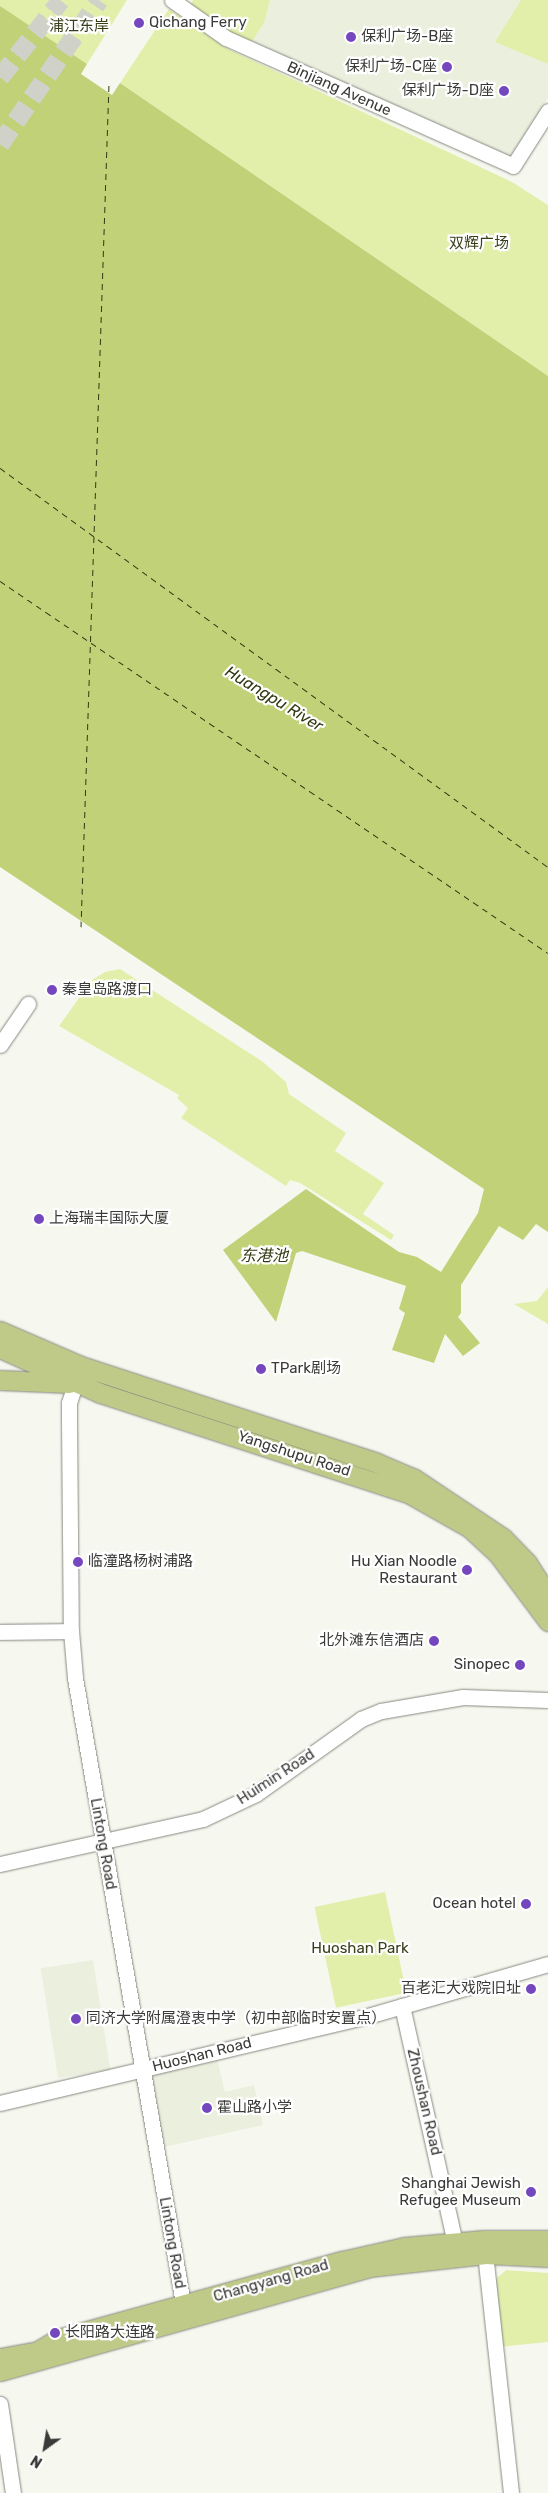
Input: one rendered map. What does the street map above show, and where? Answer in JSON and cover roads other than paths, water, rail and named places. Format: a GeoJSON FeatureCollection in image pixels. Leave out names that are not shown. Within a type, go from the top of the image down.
{"type":"FeatureCollection","features":[{"type":"Feature","properties":{"kind":"main road","name":"Yangshupu Road"},"geometry":{"type":"LineString","coordinates":[[0,1331],[78,1374],[377,1463],[413,1478],[503,1538],[527,1563],[548,1595]]}},
{"type":"Feature","properties":{"kind":"main road","name":"Yangshupu Road"},"geometry":{"type":"LineString","coordinates":[[0,1348],[78,1374],[410,1494],[470,1528],[498,1554],[548,1621]]}},
{"type":"Feature","properties":{"kind":"main road"},"geometry":{"type":"LineString","coordinates":[[0,1380],[78,1374]]}},
{"type":"Feature","properties":{"kind":"main road","name":"Changyang Road"},"geometry":{"type":"LineString","coordinates":[[0,2371],[342,2261],[404,2247],[457,2249],[548,2240]]}},
{"type":"Feature","properties":{"kind":"main road","name":"Changyang Road"},"geometry":{"type":"LineString","coordinates":[[485,2247],[548,2257]]}},
{"type":"Feature","properties":{"kind":"main road","name":"Changyang Road"},"geometry":{"type":"LineString","coordinates":[[0,2358],[38,2351],[58,2339],[185,2313]]}},
{"type":"Feature","properties":{"kind":"street","name":"Binjiang Avenue"},"geometry":{"type":"LineString","coordinates":[[173,0],[226,38],[513,166],[548,111]]}},
{"type":"Feature","properties":{"kind":"street"},"geometry":{"type":"LineString","coordinates":[[0,1045],[28,1004]]}},
{"type":"Feature","properties":{"kind":"street","name":"Lintong Road"},"geometry":{"type":"LineString","coordinates":[[78,1374],[69,1419],[71,1631],[84,1737],[185,2313]]}},
{"type":"Feature","properties":{"kind":"street"},"geometry":{"type":"LineString","coordinates":[[0,1632],[71,1631]]}},
{"type":"Feature","properties":{"kind":"street","name":"Huimin Road"},"geometry":{"type":"LineString","coordinates":[[0,1864],[203,1820],[256,1794],[361,1719],[381,1711],[462,1698],[548,1700]]}},
{"type":"Feature","properties":{"kind":"street","name":"Huoshan Road"},"geometry":{"type":"LineString","coordinates":[[0,2103],[402,2006],[548,1964]]}},
{"type":"Feature","properties":{"kind":"street","name":"Zhoushan Road"},"geometry":{"type":"LineString","coordinates":[[402,2006],[457,2249]]}},
{"type":"Feature","properties":{"kind":"street"},"geometry":{"type":"LineString","coordinates":[[485,2247],[511,2493]]}},
{"type":"Feature","properties":{"kind":"street"},"geometry":{"type":"LineString","coordinates":[[0,2404],[13,2493]]}},
{"type":"Feature","properties":{"kind":"water"},"geometry":{"type":"Polygon","coordinates":[[[0,6],[87,64],[81,74],[112,95],[120,83],[548,376],[548,1232],[536,1224],[523,1240],[499,1226],[461,1285],[461,1313],[458,1317],[480,1343],[463,1356],[445,1334],[434,1363],[392,1350],[405,1313],[399,1309],[406,1286],[302,1251],[296,1253],[276,1322],[223,1250],[306,1189],[399,1252],[417,1257],[441,1272],[478,1213],[484,1189],[0,867],[0,6]]]}},
{"type":"Feature","properties":{"kind":"tunnel"},"geometry":{"type":"LineString","coordinates":[[0,77],[61,0]]}},
{"type":"Feature","properties":{"kind":"tunnel"},"geometry":{"type":"LineString","coordinates":[[0,144],[99,0]]}},
{"type":"Feature","properties":{"kind":"place","name":"Qichang Ferry"},"geometry":{"type":"Point","coordinates":[139,23]}},
{"type":"Feature","properties":{"kind":"place","name":"保利广场-B座"},"geometry":{"type":"Point","coordinates":[351,37]}},
{"type":"Feature","properties":{"kind":"place","name":"保利广场-C座"},"geometry":{"type":"Point","coordinates":[447,67]}},
{"type":"Feature","properties":{"kind":"place","name":"保利广场-D座"},"geometry":{"type":"Point","coordinates":[504,91]}},
{"type":"Feature","properties":{"kind":"place","name":"秦皇岛路渡口"},"geometry":{"type":"Point","coordinates":[52,990]}},
{"type":"Feature","properties":{"kind":"place","name":"上海瑞丰国际大厦"},"geometry":{"type":"Point","coordinates":[39,1219]}},
{"type":"Feature","properties":{"kind":"place","name":"TPark剧场"},"geometry":{"type":"Point","coordinates":[261,1369]}},
{"type":"Feature","properties":{"kind":"place","name":"临潼路杨树浦路"},"geometry":{"type":"Point","coordinates":[78,1562]}},
{"type":"Feature","properties":{"kind":"place","name":"Hu Xian Noodle Restaurant"},"geometry":{"type":"Point","coordinates":[467,1570]}},
{"type":"Feature","properties":{"kind":"place","name":"北外滩东信酒店"},"geometry":{"type":"Point","coordinates":[434,1641]}},
{"type":"Feature","properties":{"kind":"place","name":"Sinopec"},"geometry":{"type":"Point","coordinates":[520,1665]}},
{"type":"Feature","properties":{"kind":"place","name":"Ocean hotel"},"geometry":{"type":"Point","coordinates":[526,1904]}},
{"type":"Feature","properties":{"kind":"place","name":"百老汇大戏院旧址"},"geometry":{"type":"Point","coordinates":[531,1989]}},
{"type":"Feature","properties":{"kind":"place","name":"同济大学附属澄衷中学（初中部临时安置点）"},"geometry":{"type":"Point","coordinates":[76,2019]}},
{"type":"Feature","properties":{"kind":"place","name":"霍山路小学"},"geometry":{"type":"Point","coordinates":[207,2108]}},
{"type":"Feature","properties":{"kind":"place","name":"Shanghai Jewish Refugee Museum"},"geometry":{"type":"Point","coordinates":[531,2192]}},
{"type":"Feature","properties":{"kind":"place","name":"长阳路大连路"},"geometry":{"type":"Point","coordinates":[55,2333]}},
{"type":"Feature","properties":{"kind":"park label","name":"浦江东岸"},"geometry":{"type":"Point","coordinates":[79,27]}},
{"type":"Feature","properties":{"kind":"park label","name":"双辉广场"},"geometry":{"type":"Point","coordinates":[479,244]}},
{"type":"Feature","properties":{"kind":"park label","name":"Huoshan Park"},"geometry":{"type":"Point","coordinates":[360,1949]}},
{"type":"Feature","properties":{"kind":"water label","name":"Huangpu River"},"geometry":{"type":"Point","coordinates":[274,699]}},
{"type":"Feature","properties":{"kind":"water label","name":"东港池"},"geometry":{"type":"Point","coordinates":[264,1256]}}]}
